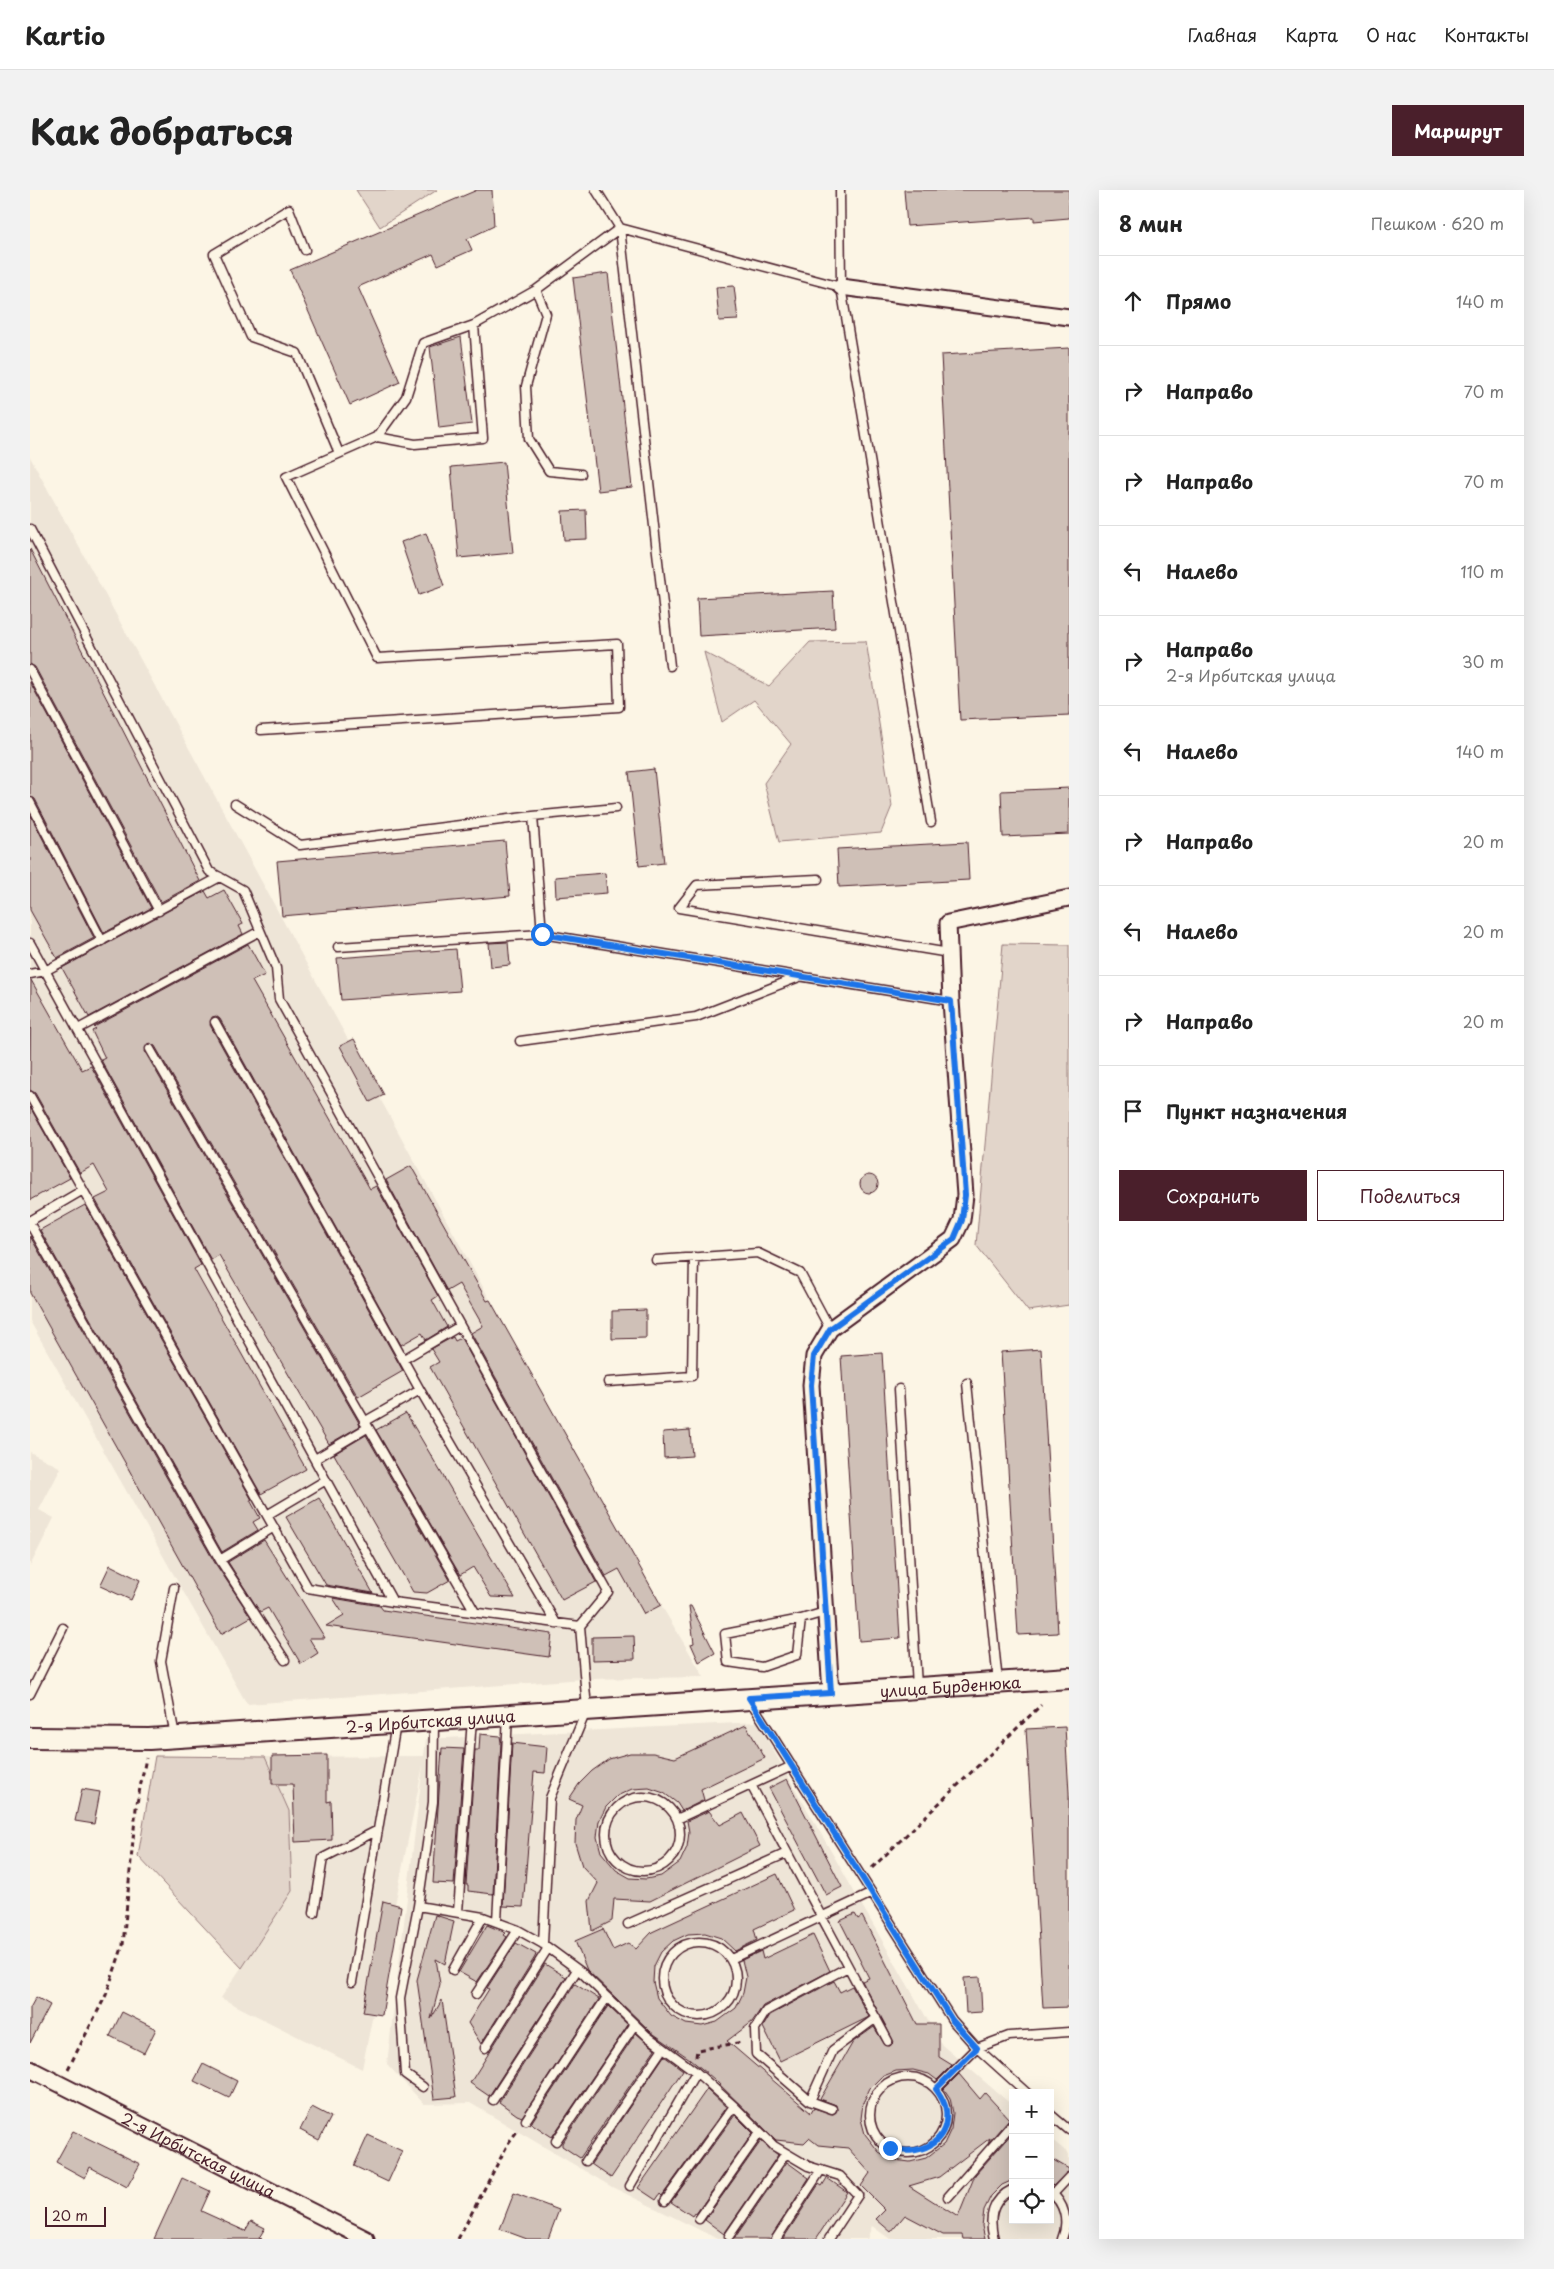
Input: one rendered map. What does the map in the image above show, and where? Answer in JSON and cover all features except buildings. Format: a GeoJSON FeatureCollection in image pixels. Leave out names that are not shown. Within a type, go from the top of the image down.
{"type":"FeatureCollection","features":[{"type":"Feature","properties":{"kind":"street"},"geometry":{"type":"LineString","coordinates":[[842,287],[1069,316]]}},
{"type":"Feature","properties":{"kind":"street"},"geometry":{"type":"LineString","coordinates":[[831,1693],[811,1385],[814,1356],[830,1329],[954,1239],[962,1220],[965,1195],[951,1001],[948,923],[1069,898]]}},
{"type":"Feature","properties":{"kind":"street","name":"улица Бурденюка"},"geometry":{"type":"LineString","coordinates":[[831,1693],[1069,1678]]}},
{"type":"Feature","properties":{"kind":"street","name":"2-я Ирбитская улица"},"geometry":{"type":"LineString","coordinates":[[30,1738],[149,1739],[831,1693]]}},
{"type":"Feature","properties":{"kind":"street","name":"2-я Ирбитская улица"},"geometry":{"type":"LineString","coordinates":[[30,2069],[366,2239]]}},
{"type":"Feature","properties":{"kind":"lane"},"geometry":{"type":"LineString","coordinates":[[596,190],[620,228],[670,666]]}},
{"type":"Feature","properties":{"kind":"lane"},"geometry":{"type":"LineString","coordinates":[[840,190],[842,287],[931,822]]}},
{"type":"Feature","properties":{"kind":"lane"},"geometry":{"type":"LineString","coordinates":[[305,250],[289,209],[214,254],[251,337],[297,353],[340,453]]}},
{"type":"Feature","properties":{"kind":"lane"},"geometry":{"type":"LineString","coordinates":[[620,228],[842,287]]}},
{"type":"Feature","properties":{"kind":"lane"},"geometry":{"type":"LineString","coordinates":[[261,730],[619,707],[617,644],[377,658],[286,477],[377,437],[406,397],[423,342],[474,325],[536,290],[620,228]]}},
{"type":"Feature","properties":{"kind":"lane"},"geometry":{"type":"LineString","coordinates":[[536,290],[546,314],[526,386],[529,439],[549,470],[582,474]]}},
{"type":"Feature","properties":{"kind":"lane"},"geometry":{"type":"LineString","coordinates":[[377,437],[414,444],[483,438],[474,325]]}},
{"type":"Feature","properties":{"kind":"lane"},"geometry":{"type":"LineString","coordinates":[[30,529],[208,871],[243,890],[276,968],[278,999],[608,1592],[580,1626],[587,1709],[550,1798],[546,1946],[484,2048]]}},
{"type":"Feature","properties":{"kind":"lane"},"geometry":{"type":"LineString","coordinates":[[30,670],[159,911]]}},
{"type":"Feature","properties":{"kind":"lane"},"geometry":{"type":"LineString","coordinates":[[30,802],[102,941]]}},
{"type":"Feature","properties":{"kind":"lane"},"geometry":{"type":"LineString","coordinates":[[235,804],[300,845],[533,816],[616,808]]}},
{"type":"Feature","properties":{"kind":"lane"},"geometry":{"type":"LineString","coordinates":[[533,816],[542,934]]}},
{"type":"Feature","properties":{"kind":"lane"},"geometry":{"type":"LineString","coordinates":[[30,974],[46,971],[220,878]]}},
{"type":"Feature","properties":{"kind":"lane"},"geometry":{"type":"LineString","coordinates":[[818,880],[697,885],[679,908],[949,953]]}},
{"type":"Feature","properties":{"kind":"lane"},"geometry":{"type":"LineString","coordinates":[[78,1030],[260,931]]}},
{"type":"Feature","properties":{"kind":"lane"},"geometry":{"type":"LineString","coordinates":[[338,947],[542,934],[951,1001]]}},
{"type":"Feature","properties":{"kind":"lane"},"geometry":{"type":"LineString","coordinates":[[30,943],[393,1602]]}},
{"type":"Feature","properties":{"kind":"lane"},"geometry":{"type":"LineString","coordinates":[[520,1041],[696,1017],[800,976]]}},
{"type":"Feature","properties":{"kind":"lane"},"geometry":{"type":"LineString","coordinates":[[215,1022],[404,1358],[420,1390],[556,1623]]}},
{"type":"Feature","properties":{"kind":"lane"},"geometry":{"type":"LineString","coordinates":[[150,1049],[365,1425],[475,1612]]}},
{"type":"Feature","properties":{"kind":"lane"},"geometry":{"type":"LineString","coordinates":[[30,1096],[308,1588],[393,1602],[580,1626]]}},
{"type":"Feature","properties":{"kind":"lane"},"geometry":{"type":"LineString","coordinates":[[83,1190],[30,1222],[220,1560],[285,1660]]}},
{"type":"Feature","properties":{"kind":"lane"},"geometry":{"type":"LineString","coordinates":[[656,1260],[758,1253],[800,1272],[830,1329]]}},
{"type":"Feature","properties":{"kind":"lane"},"geometry":{"type":"LineString","coordinates":[[608,1382],[692,1376],[694,1257]]}},
{"type":"Feature","properties":{"kind":"lane"},"geometry":{"type":"LineString","coordinates":[[404,1358],[460,1326]]}},
{"type":"Feature","properties":{"kind":"lane"},"geometry":{"type":"LineString","coordinates":[[967,1383],[998,1682]]}},
{"type":"Feature","properties":{"kind":"lane"},"geometry":{"type":"LineString","coordinates":[[899,1389],[918,1687]]}},
{"type":"Feature","properties":{"kind":"lane"},"geometry":{"type":"LineString","coordinates":[[314,1459],[420,1390]]}},
{"type":"Feature","properties":{"kind":"lane"},"geometry":{"type":"LineString","coordinates":[[267,1515],[326,1480]]}},
{"type":"Feature","properties":{"kind":"lane"},"geometry":{"type":"LineString","coordinates":[[220,1560],[274,1527]]}},
{"type":"Feature","properties":{"kind":"lane"},"geometry":{"type":"LineString","coordinates":[[174,1588],[161,1661],[175,1737]]}},
{"type":"Feature","properties":{"kind":"lane"},"geometry":{"type":"LineString","coordinates":[[801,1619],[797,1656],[762,1667],[728,1662],[725,1634],[801,1619],[825,1612]]}},
{"type":"Feature","properties":{"kind":"lane"},"geometry":{"type":"LineString","coordinates":[[30,1694],[63,1628]]}},
{"type":"Feature","properties":{"kind":"lane"},"geometry":{"type":"LineString","coordinates":[[749,1698],[952,2020],[977,2048],[1023,2089]]}},
{"type":"Feature","properties":{"kind":"lane"},"geometry":{"type":"LineString","coordinates":[[497,1921],[508,1714]]}},
{"type":"Feature","properties":{"kind":"lane"},"geometry":{"type":"LineString","coordinates":[[458,1912],[472,1717]]}},
{"type":"Feature","properties":{"kind":"lane"},"geometry":{"type":"LineString","coordinates":[[423,2087],[405,2074],[400,1998],[418,1906],[432,1802],[434,1720]]}},
{"type":"Feature","properties":{"kind":"lane"},"geometry":{"type":"LineString","coordinates":[[352,1982],[396,1722]]}},
{"type":"Feature","properties":{"kind":"lane"},"geometry":{"type":"LineString","coordinates":[[677,1819],[792,1766]]}},
{"type":"Feature","properties":{"kind":"lane"},"geometry":{"type":"LineString","coordinates":[[751,1785],[888,2041]]}},
{"type":"Feature","properties":{"kind":"lane"},"geometry":{"type":"LineString","coordinates":[[645,1796],[658,1799],[669,1806],[677,1819],[680,1830],[680,1843],[674,1854],[662,1866],[650,1871],[637,1871],[625,1867],[609,1851],[605,1838],[608,1819],[620,1804],[632,1798],[645,1796]]}},
{"type":"Feature","properties":{"kind":"lane"},"geometry":{"type":"LineString","coordinates":[[314,1913],[323,1858],[378,1830]]}},
{"type":"Feature","properties":{"kind":"lane"},"geometry":{"type":"LineString","coordinates":[[628,1924],[787,1853]]}},
{"type":"Feature","properties":{"kind":"lane"},"geometry":{"type":"LineString","coordinates":[[731,1960],[821,1916],[872,1894]]}},
{"type":"Feature","properties":{"kind":"lane"},"geometry":{"type":"LineString","coordinates":[[418,1906],[458,1912],[497,1921],[518,1930],[546,1946],[577,1970],[663,2048],[696,2072],[774,2146],[808,2166],[840,2176],[858,2196],[828,2239]]}},
{"type":"Feature","properties":{"kind":"lane"},"geometry":{"type":"LineString","coordinates":[[453,1970],[483,1917]]}},
{"type":"Feature","properties":{"kind":"lane"},"geometry":{"type":"LineString","coordinates":[[476,1994],[518,1930]]}},
{"type":"Feature","properties":{"kind":"lane"},"geometry":{"type":"LineString","coordinates":[[702,1941],[720,1948],[726,1951],[731,1960],[737,1974],[736,1988],[731,2000],[719,2011],[707,2016],[694,2016],[681,2012],[666,1996],[662,1984],[662,1970],[668,1958],[688,1942],[702,1941]]}},
{"type":"Feature","properties":{"kind":"lane"},"geometry":{"type":"LineString","coordinates":[[832,2110],[810,2101],[756,2054],[755,2028],[766,2011],[848,1967]]}},
{"type":"Feature","properties":{"kind":"lane"},"geometry":{"type":"LineString","coordinates":[[493,2100],[577,1970]]}},
{"type":"Feature","properties":{"kind":"lane"},"geometry":{"type":"LineString","coordinates":[[526,2120],[607,1997]]}},
{"type":"Feature","properties":{"kind":"lane"},"geometry":{"type":"LineString","coordinates":[[810,2101],[833,2050],[876,2018]]}},
{"type":"Feature","properties":{"kind":"lane"},"geometry":{"type":"LineString","coordinates":[[556,2141],[635,2024]]}},
{"type":"Feature","properties":{"kind":"lane"},"geometry":{"type":"LineString","coordinates":[[936,2089],[977,2048],[1009,2036],[1069,2032]]}},
{"type":"Feature","properties":{"kind":"lane"},"geometry":{"type":"LineString","coordinates":[[586,2161],[663,2048]]}},
{"type":"Feature","properties":{"kind":"lane"},"geometry":{"type":"LineString","coordinates":[[630,2186],[696,2072]]}},
{"type":"Feature","properties":{"kind":"lane"},"geometry":{"type":"LineString","coordinates":[[910,2077],[923,2080],[936,2089],[943,2100],[946,2110],[945,2123],[940,2136],[928,2147],[915,2152],[902,2152],[890,2148],[882,2142],[874,2132],[870,2119],[871,2106],[876,2094],[885,2084],[897,2078],[910,2077]]}},
{"type":"Feature","properties":{"kind":"lane"},"geometry":{"type":"LineString","coordinates":[[665,2201],[734,2106]]}},
{"type":"Feature","properties":{"kind":"lane"},"geometry":{"type":"LineString","coordinates":[[1054,2117],[1069,2130]]}},
{"type":"Feature","properties":{"kind":"lane"},"geometry":{"type":"LineString","coordinates":[[948,2198],[1009,2128]]}},
{"type":"Feature","properties":{"kind":"lane"},"geometry":{"type":"LineString","coordinates":[[698,2220],[760,2132]]}},
{"type":"Feature","properties":{"kind":"lane"},"geometry":{"type":"LineString","coordinates":[[729,2236],[786,2153]]}},
{"type":"Feature","properties":{"kind":"lane"},"geometry":{"type":"LineString","coordinates":[[776,2239],[821,2170]]}},
{"type":"Feature","properties":{"kind":"lane"},"geometry":{"type":"LineString","coordinates":[[1054,2191],[1069,2177]]}},
{"type":"Feature","properties":{"kind":"lane"},"geometry":{"type":"LineString","coordinates":[[994,2239],[990,2227],[991,2214],[996,2202],[1005,2192],[1009,2190]]}},
{"type":"Feature","properties":{"kind":"lane"},"geometry":{"type":"LineString","coordinates":[[1054,2196],[1063,2208],[1066,2218],[1066,2232],[1062,2239]]}},
{"type":"Feature","properties":{"kind":"path"},"geometry":{"type":"LineString","coordinates":[[862,1878],[1041,1705]]}},
{"type":"Feature","properties":{"kind":"path"},"geometry":{"type":"LineString","coordinates":[[60,2085],[106,1995],[123,1945],[136,1808],[149,1739]]}},
{"type":"Feature","properties":{"kind":"path"},"geometry":{"type":"LineString","coordinates":[[696,2072],[697,2050],[756,2040]]}},
{"type":"Feature","properties":{"kind":"path"},"geometry":{"type":"LineString","coordinates":[[458,2239],[509,2142],[526,2120]]}},
{"type":"Feature","properties":{"kind":"shaded area"},"geometry":{"type":"Polygon","coordinates":[[[356,190],[437,190],[380,227],[356,190]]]}},
{"type":"Feature","properties":{"kind":"shaded area"},"geometry":{"type":"Polygon","coordinates":[[[30,457],[490,1300],[661,1605],[704,1677],[584,1679],[247,1704],[30,1321],[30,457]]]}},
{"type":"Feature","properties":{"kind":"shaded area"},"geometry":{"type":"Polygon","coordinates":[[[866,641],[892,806],[881,833],[779,842],[764,783],[791,744],[754,700],[722,722],[704,652],[769,686],[810,642],[866,641]]]}},
{"type":"Feature","properties":{"kind":"shaded area"},"geometry":{"type":"Polygon","coordinates":[[[1003,944],[1069,945],[1069,1305],[1028,1311],[976,1245],[1003,944]]]}},
{"type":"Feature","properties":{"kind":"shaded area"},"geometry":{"type":"Polygon","coordinates":[[[30,1452],[61,1468],[39,1510],[54,1518],[30,1566],[30,1452]]]}},
{"type":"Feature","properties":{"kind":"shaded area"},"geometry":{"type":"Polygon","coordinates":[[[757,1722],[942,2045],[1009,2103],[1009,2224],[1054,2224],[1054,2141],[1069,2154],[1069,2239],[890,2239],[872,2226],[867,2239],[718,2239],[612,2187],[470,2103],[424,2104],[387,2064],[423,1765],[362,2069],[221,1998],[292,1891],[289,1811],[265,1757],[424,1756],[426,1739],[757,1722]]]}},
{"type":"Feature","properties":{"kind":"shaded area"},"geometry":{"type":"Polygon","coordinates":[[[155,1756],[265,1757],[289,1811],[292,1891],[242,1968],[138,1856],[155,1756]]]}},
{"type":"Feature","properties":{"kind":"route"},"geometry":{"type":"LineString","coordinates":[[542,934],[951,1001],[965,1195],[962,1220],[954,1239],[830,1329],[814,1356],[811,1385],[831,1693],[749,1698],[952,2020],[977,2048],[936,2089],[943,2100],[946,2110],[945,2123],[940,2136],[928,2147],[915,2152],[902,2152],[890,2148]]}}]}
